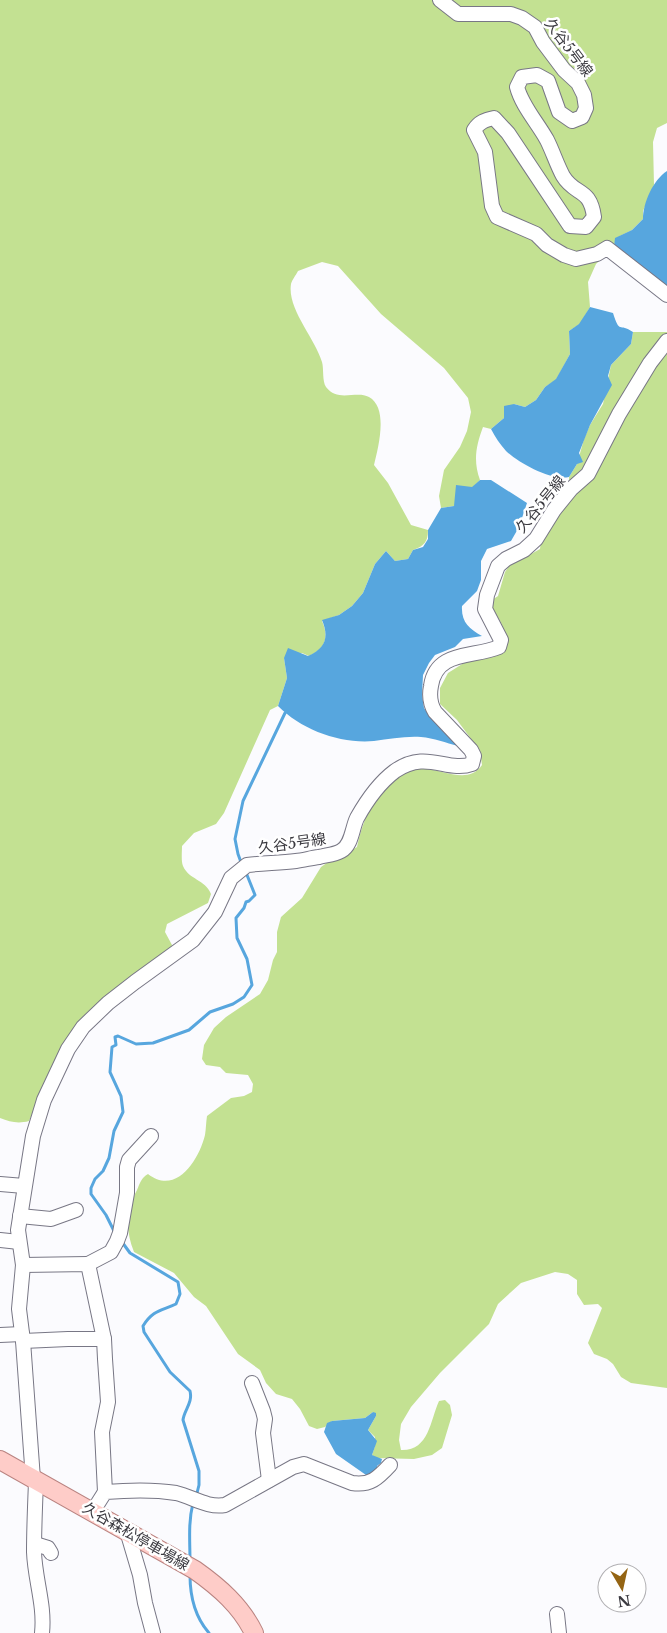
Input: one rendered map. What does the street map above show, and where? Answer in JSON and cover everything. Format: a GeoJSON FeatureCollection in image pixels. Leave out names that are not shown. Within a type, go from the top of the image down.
{"type":"FeatureCollection","features":[{"type":"Feature","properties":{"kind":"main road","name":"久谷森松停車場線"},"geometry":{"type":"LineString","coordinates":[[0,1460],[93,1511],[210,1580],[234,1602],[254,1633]]}},
{"type":"Feature","properties":{"kind":"street","name":"久谷5号線"},"geometry":{"type":"LineString","coordinates":[[440,0],[458,14],[511,14],[522,18],[534,27],[564,70],[578,83],[584,95],[586,108],[582,117],[572,121],[559,112],[548,81],[538,75],[522,77],[517,87],[520,100],[535,119],[563,176],[572,188],[584,194],[593,205],[594,217],[586,227],[570,226],[508,133],[494,118],[477,124],[474,130],[485,152],[492,206],[497,217],[536,234],[547,245],[564,255],[576,259],[597,254],[607,248],[667,295]]}},
{"type":"Feature","properties":{"kind":"street","name":"久谷5号線"},"geometry":{"type":"LineString","coordinates":[[42,1633],[43,1605],[36,1565],[35,1544],[36,1482],[33,1479],[23,1338],[19,1308],[23,1265],[18,1230],[32,1136],[44,1100],[68,1049],[83,1027],[108,1003],[194,940],[215,912],[231,878],[244,867],[299,861],[342,851],[349,841],[356,821],[366,802],[375,790],[396,771],[420,761],[466,766],[472,764],[474,756],[471,750],[430,705],[431,684],[436,670],[442,663],[490,651],[498,647],[501,640],[485,609],[487,595],[498,566],[506,559],[524,550],[536,539],[554,510],[571,489],[588,474],[619,414],[650,363],[667,341]]}},
{"type":"Feature","properties":{"kind":"street"},"geometry":{"type":"LineString","coordinates":[[23,1265],[88,1264],[111,1252],[118,1237],[127,1193],[127,1167],[129,1160],[151,1136]]}},
{"type":"Feature","properties":{"kind":"street"},"geometry":{"type":"LineString","coordinates":[[0,1184],[24,1186]]}},
{"type":"Feature","properties":{"kind":"street"},"geometry":{"type":"LineString","coordinates":[[20,1216],[51,1219],[76,1210]]}},
{"type":"Feature","properties":{"kind":"street"},"geometry":{"type":"LineString","coordinates":[[0,1240],[19,1242]]}},
{"type":"Feature","properties":{"kind":"street"},"geometry":{"type":"LineString","coordinates":[[88,1264],[104,1339],[108,1402],[102,1432],[105,1492],[93,1511]]}},
{"type":"Feature","properties":{"kind":"street"},"geometry":{"type":"LineString","coordinates":[[0,1335],[23,1338],[104,1339]]}},
{"type":"Feature","properties":{"kind":"street"},"geometry":{"type":"LineString","coordinates":[[252,1383],[264,1411],[263,1433],[269,1480]]}},
{"type":"Feature","properties":{"kind":"street"},"geometry":{"type":"LineString","coordinates":[[105,1492],[149,1489],[178,1494],[208,1505],[218,1506],[225,1505],[293,1467],[304,1464],[352,1484],[360,1485],[376,1480],[390,1465]]}},
{"type":"Feature","properties":{"kind":"street"},"geometry":{"type":"LineString","coordinates":[[127,1531],[140,1575],[153,1633]]}},
{"type":"Feature","properties":{"kind":"street"},"geometry":{"type":"LineString","coordinates":[[35,1544],[48,1548],[51,1553]]}},
{"type":"Feature","properties":{"kind":"street"},"geometry":{"type":"LineString","coordinates":[[557,1614],[559,1633]]}},
{"type":"Feature","properties":{"kind":"green space"},"geometry":{"type":"Polygon","coordinates":[[[0,0],[667,0],[667,123],[657,128],[653,142],[654,185],[643,211],[643,219],[632,230],[620,236],[614,247],[596,264],[588,282],[590,307],[580,324],[569,331],[570,354],[556,380],[545,387],[536,400],[525,407],[514,404],[504,418],[491,429],[483,427],[476,454],[480,480],[454,506],[441,508],[439,496],[444,470],[460,447],[467,431],[471,412],[468,398],[444,368],[381,314],[338,266],[322,262],[298,271],[293,279],[291,294],[293,303],[322,362],[326,387],[336,394],[364,395],[375,402],[379,410],[380,429],[374,465],[388,483],[411,525],[428,530],[427,538],[423,545],[413,550],[408,559],[395,561],[386,551],[375,564],[363,593],[352,606],[339,615],[322,621],[325,637],[322,646],[309,656],[302,653],[284,658],[287,678],[278,706],[270,710],[224,813],[216,824],[194,833],[182,846],[183,866],[189,874],[208,889],[211,894],[208,903],[167,924],[165,932],[172,945],[170,954],[76,1025],[62,1047],[29,1121],[25,1122],[0,1118],[0,0]]]}},
{"type":"Feature","properties":{"kind":"green space"},"geometry":{"type":"Polygon","coordinates":[[[633,332],[667,332],[667,1388],[631,1383],[621,1377],[613,1364],[607,1359],[594,1354],[588,1343],[602,1308],[598,1304],[584,1305],[577,1294],[577,1280],[568,1274],[555,1272],[521,1283],[498,1304],[489,1324],[440,1373],[411,1407],[401,1424],[399,1440],[401,1450],[417,1446],[423,1440],[439,1401],[445,1400],[450,1405],[452,1415],[442,1448],[432,1455],[414,1459],[376,1458],[372,1455],[375,1437],[368,1430],[376,1416],[373,1412],[365,1418],[332,1421],[325,1427],[317,1429],[309,1426],[292,1399],[276,1394],[266,1383],[260,1370],[238,1354],[206,1306],[194,1297],[174,1273],[134,1252],[129,1236],[129,1213],[133,1198],[144,1177],[148,1174],[158,1180],[168,1181],[177,1178],[185,1172],[198,1155],[202,1145],[207,1116],[231,1098],[244,1096],[252,1092],[253,1084],[248,1075],[226,1073],[220,1067],[206,1065],[202,1059],[204,1045],[214,1028],[226,1017],[260,994],[268,980],[277,952],[277,932],[281,917],[302,898],[321,867],[338,855],[357,847],[364,822],[376,798],[393,779],[404,772],[417,769],[461,775],[469,774],[476,771],[482,765],[480,751],[457,720],[440,704],[440,688],[448,673],[467,661],[493,657],[506,647],[503,626],[491,608],[492,600],[498,596],[505,572],[512,562],[540,549],[541,540],[569,485],[569,477],[577,464],[590,425],[603,404],[611,365],[631,344],[633,332]]]}},
{"type":"Feature","properties":{"kind":"water"},"geometry":{"type":"Polygon","coordinates":[[[667,171],[667,289],[614,247],[615,238],[632,230],[643,219],[645,206],[653,186],[667,171]]]}},
{"type":"Feature","properties":{"kind":"water"},"geometry":{"type":"Polygon","coordinates":[[[590,307],[613,313],[620,327],[633,332],[631,344],[611,365],[608,376],[612,385],[590,425],[579,453],[583,462],[577,464],[569,477],[562,478],[545,474],[527,466],[512,456],[502,446],[491,429],[504,418],[504,406],[514,404],[525,407],[536,400],[545,387],[556,379],[570,354],[569,331],[579,324],[590,307]]]}},
{"type":"Feature","properties":{"kind":"water"},"geometry":{"type":"Polygon","coordinates":[[[480,480],[491,480],[527,503],[519,527],[511,541],[487,549],[481,561],[481,580],[477,591],[462,606],[464,621],[473,631],[482,636],[463,639],[455,647],[435,655],[423,675],[422,695],[424,708],[458,746],[421,737],[403,737],[374,741],[335,738],[322,734],[288,715],[278,706],[287,678],[284,658],[288,648],[308,656],[319,649],[325,637],[322,620],[339,615],[352,606],[363,593],[375,564],[386,551],[395,561],[408,559],[413,550],[423,547],[428,539],[428,530],[441,508],[454,506],[456,485],[472,487],[480,480]]]}},
{"type":"Feature","properties":{"kind":"water"},"geometry":{"type":"Polygon","coordinates":[[[373,1412],[376,1413],[376,1416],[368,1430],[377,1441],[372,1455],[382,1459],[377,1469],[371,1475],[366,1475],[336,1454],[324,1432],[327,1423],[365,1418],[373,1412]]]}},
{"type":"Feature","properties":{"kind":"waterway"},"geometry":{"type":"LineString","coordinates":[[242,865],[235,839],[243,801],[287,711]]}},
{"type":"Feature","properties":{"kind":"waterway"},"geometry":{"type":"LineString","coordinates":[[115,1233],[106,1215],[91,1194],[91,1188],[95,1179],[103,1171],[109,1158],[114,1131],[123,1112],[121,1096],[110,1072],[112,1047],[116,1045],[115,1037],[118,1036],[136,1044],[153,1043],[189,1030],[210,1012],[233,1004],[244,997],[252,985],[247,959],[237,938],[236,918],[246,902],[255,895],[245,870]]}},
{"type":"Feature","properties":{"kind":"waterway"},"geometry":{"type":"LineString","coordinates":[[122,1242],[130,1253],[178,1282],[180,1294],[176,1304],[154,1314],[143,1326],[144,1332],[170,1372],[190,1391],[191,1395],[183,1420],[199,1471],[199,1485],[196,1497]]}},
{"type":"Feature","properties":{"kind":"waterway"},"geometry":{"type":"LineString","coordinates":[[190,1561],[190,1525],[193,1503]]}},
{"type":"Feature","properties":{"kind":"waterway"},"geometry":{"type":"LineString","coordinates":[[190,1575],[194,1606],[200,1620],[209,1633]]}}]}
